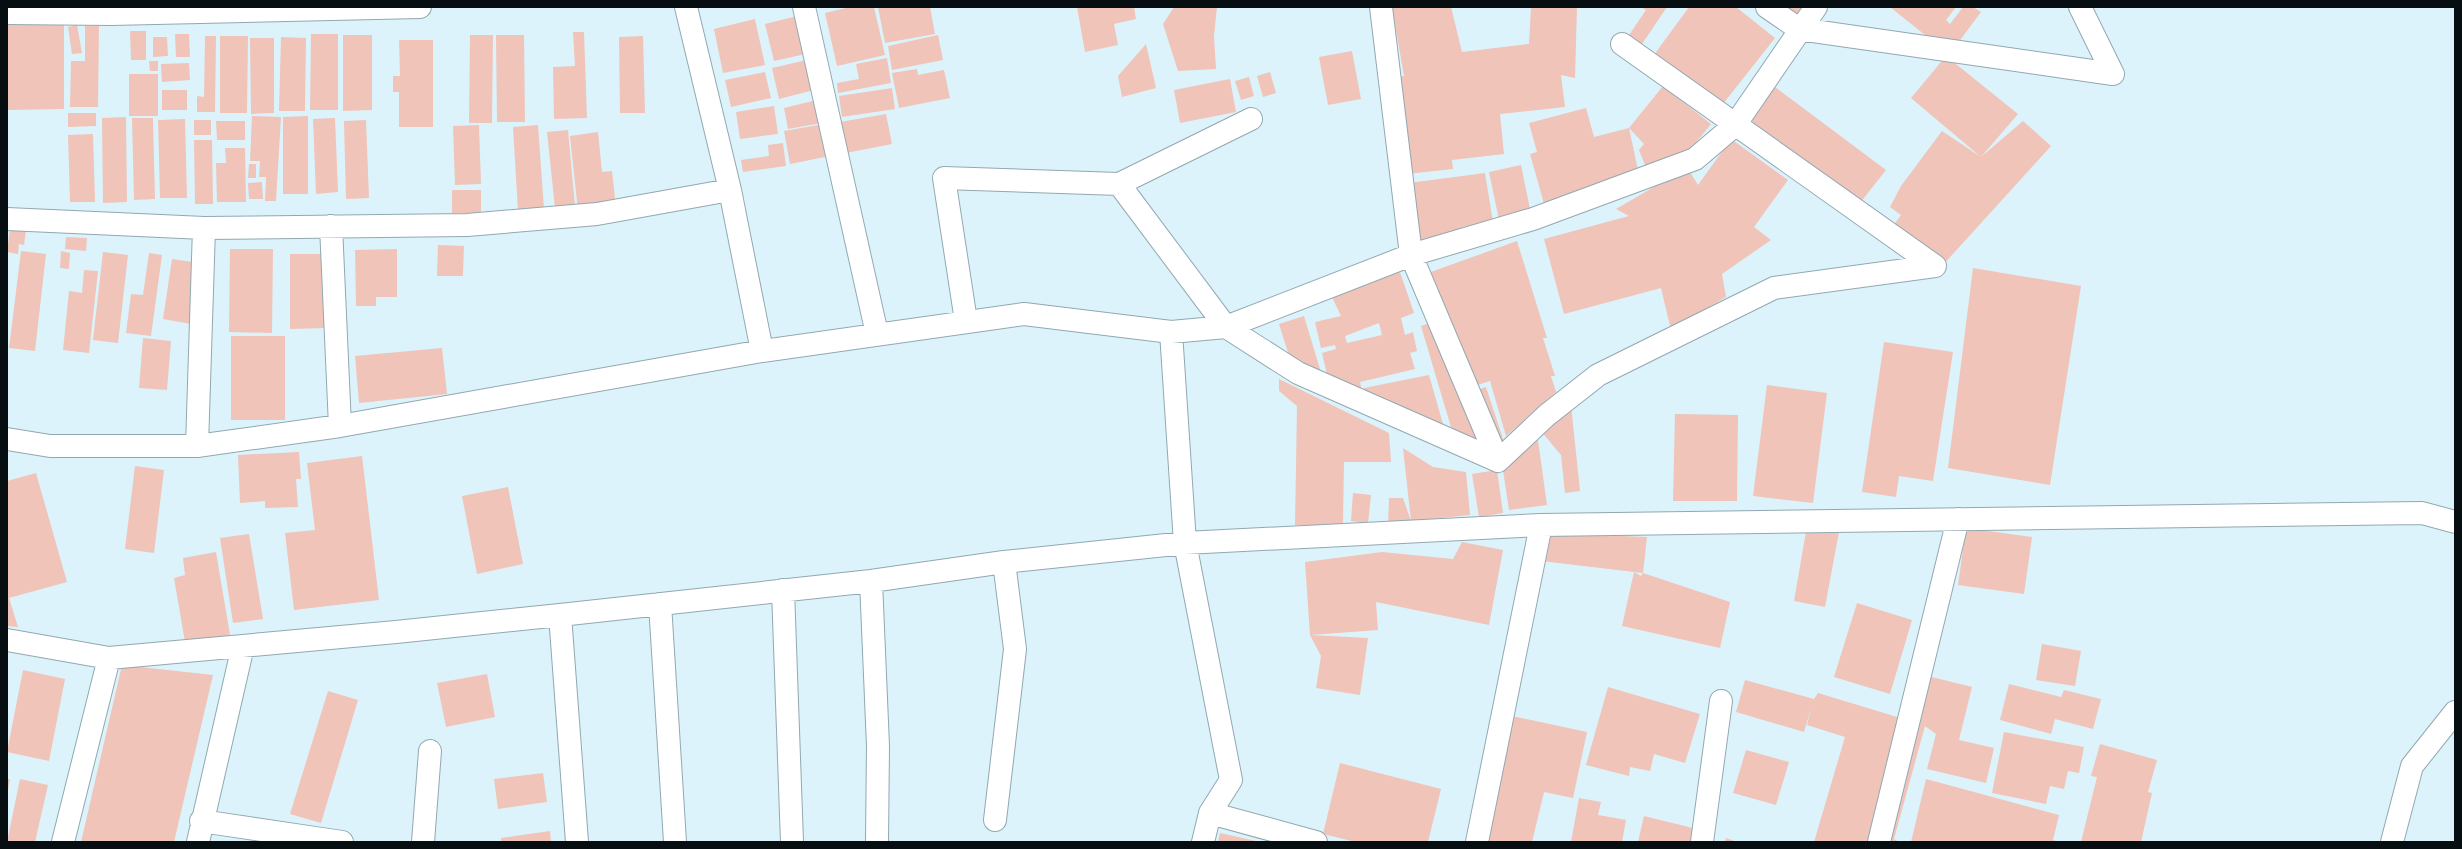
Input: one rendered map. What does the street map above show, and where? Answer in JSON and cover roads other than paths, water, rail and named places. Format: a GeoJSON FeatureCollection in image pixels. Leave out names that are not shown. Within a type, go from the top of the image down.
{"type":"FeatureCollection","features":[{"type":"Feature","properties":{"kind":"street"},"geometry":{"type":"LineString","coordinates":[[7,13],[35,10],[112,14],[420,7]]}},
{"type":"Feature","properties":{"kind":"street"},"geometry":{"type":"LineString","coordinates":[[686,7],[730,190],[762,351]]}},
{"type":"Feature","properties":{"kind":"street"},"geometry":{"type":"LineString","coordinates":[[804,7],[877,334]]}},
{"type":"Feature","properties":{"kind":"street"},"geometry":{"type":"LineString","coordinates":[[1381,7],[1411,255],[1498,461]]}},
{"type":"Feature","properties":{"kind":"street"},"geometry":{"type":"LineString","coordinates":[[1767,7],[1799,29],[2113,74],[2080,7]]}},
{"type":"Feature","properties":{"kind":"street"},"geometry":{"type":"LineString","coordinates":[[7,439],[50,446],[197,446],[340,426],[762,351],[1024,314],[1171,332],[1226,326],[1411,255],[1533,219],[1694,159],[1735,125],[1799,29],[1816,7]]}},
{"type":"Feature","properties":{"kind":"street"},"geometry":{"type":"LineString","coordinates":[[1498,461],[1547,415],[1598,375],[1774,288],[1935,266],[1622,44]]}},
{"type":"Feature","properties":{"kind":"street"},"geometry":{"type":"LineString","coordinates":[[966,321],[944,178],[1119,184],[1251,120]]}},
{"type":"Feature","properties":{"kind":"street"},"geometry":{"type":"LineString","coordinates":[[1119,184],[1226,326],[1298,373],[1498,461]]}},
{"type":"Feature","properties":{"kind":"street"},"geometry":{"type":"LineString","coordinates":[[7,219],[204,228],[467,225],[589,215],[730,190]]}},
{"type":"Feature","properties":{"kind":"street"},"geometry":{"type":"LineString","coordinates":[[331,226],[340,426]]}},
{"type":"Feature","properties":{"kind":"street"},"geometry":{"type":"LineString","coordinates":[[197,446],[204,228]]}},
{"type":"Feature","properties":{"kind":"street"},"geometry":{"type":"LineString","coordinates":[[1171,332],[1185,543],[1231,780],[1210,814],[1203,842]]}},
{"type":"Feature","properties":{"kind":"street"},"geometry":{"type":"LineString","coordinates":[[7,640],[109,658],[560,615],[871,581],[1004,562],[1185,543],[1542,525],[2422,512],[2455,522]]}},
{"type":"Feature","properties":{"kind":"street"},"geometry":{"type":"LineString","coordinates":[[1879,842],[1958,519]]}},
{"type":"Feature","properties":{"kind":"street"},"geometry":{"type":"LineString","coordinates":[[1477,842],[1542,525]]}},
{"type":"Feature","properties":{"kind":"street"},"geometry":{"type":"LineString","coordinates":[[995,820],[1015,649],[1004,562]]}},
{"type":"Feature","properties":{"kind":"street"},"geometry":{"type":"LineString","coordinates":[[871,581],[878,746],[877,842]]}},
{"type":"Feature","properties":{"kind":"street"},"geometry":{"type":"LineString","coordinates":[[783,590],[792,842]]}},
{"type":"Feature","properties":{"kind":"street"},"geometry":{"type":"LineString","coordinates":[[660,604],[676,842]]}},
{"type":"Feature","properties":{"kind":"street"},"geometry":{"type":"LineString","coordinates":[[560,615],[577,842]]}},
{"type":"Feature","properties":{"kind":"street"},"geometry":{"type":"LineString","coordinates":[[198,842],[201,820],[243,646]]}},
{"type":"Feature","properties":{"kind":"street"},"geometry":{"type":"LineString","coordinates":[[63,842],[109,658]]}},
{"type":"Feature","properties":{"kind":"street"},"geometry":{"type":"LineString","coordinates":[[1702,842],[1721,701]]}},
{"type":"Feature","properties":{"kind":"street"},"geometry":{"type":"LineString","coordinates":[[2392,842],[2412,766],[2455,712]]}},
{"type":"Feature","properties":{"kind":"street"},"geometry":{"type":"LineString","coordinates":[[422,842],[430,751]]}},
{"type":"Feature","properties":{"kind":"street"},"geometry":{"type":"LineString","coordinates":[[1210,814],[1316,842]]}},
{"type":"Feature","properties":{"kind":"street"},"geometry":{"type":"LineString","coordinates":[[201,820],[342,842]]}}]}
